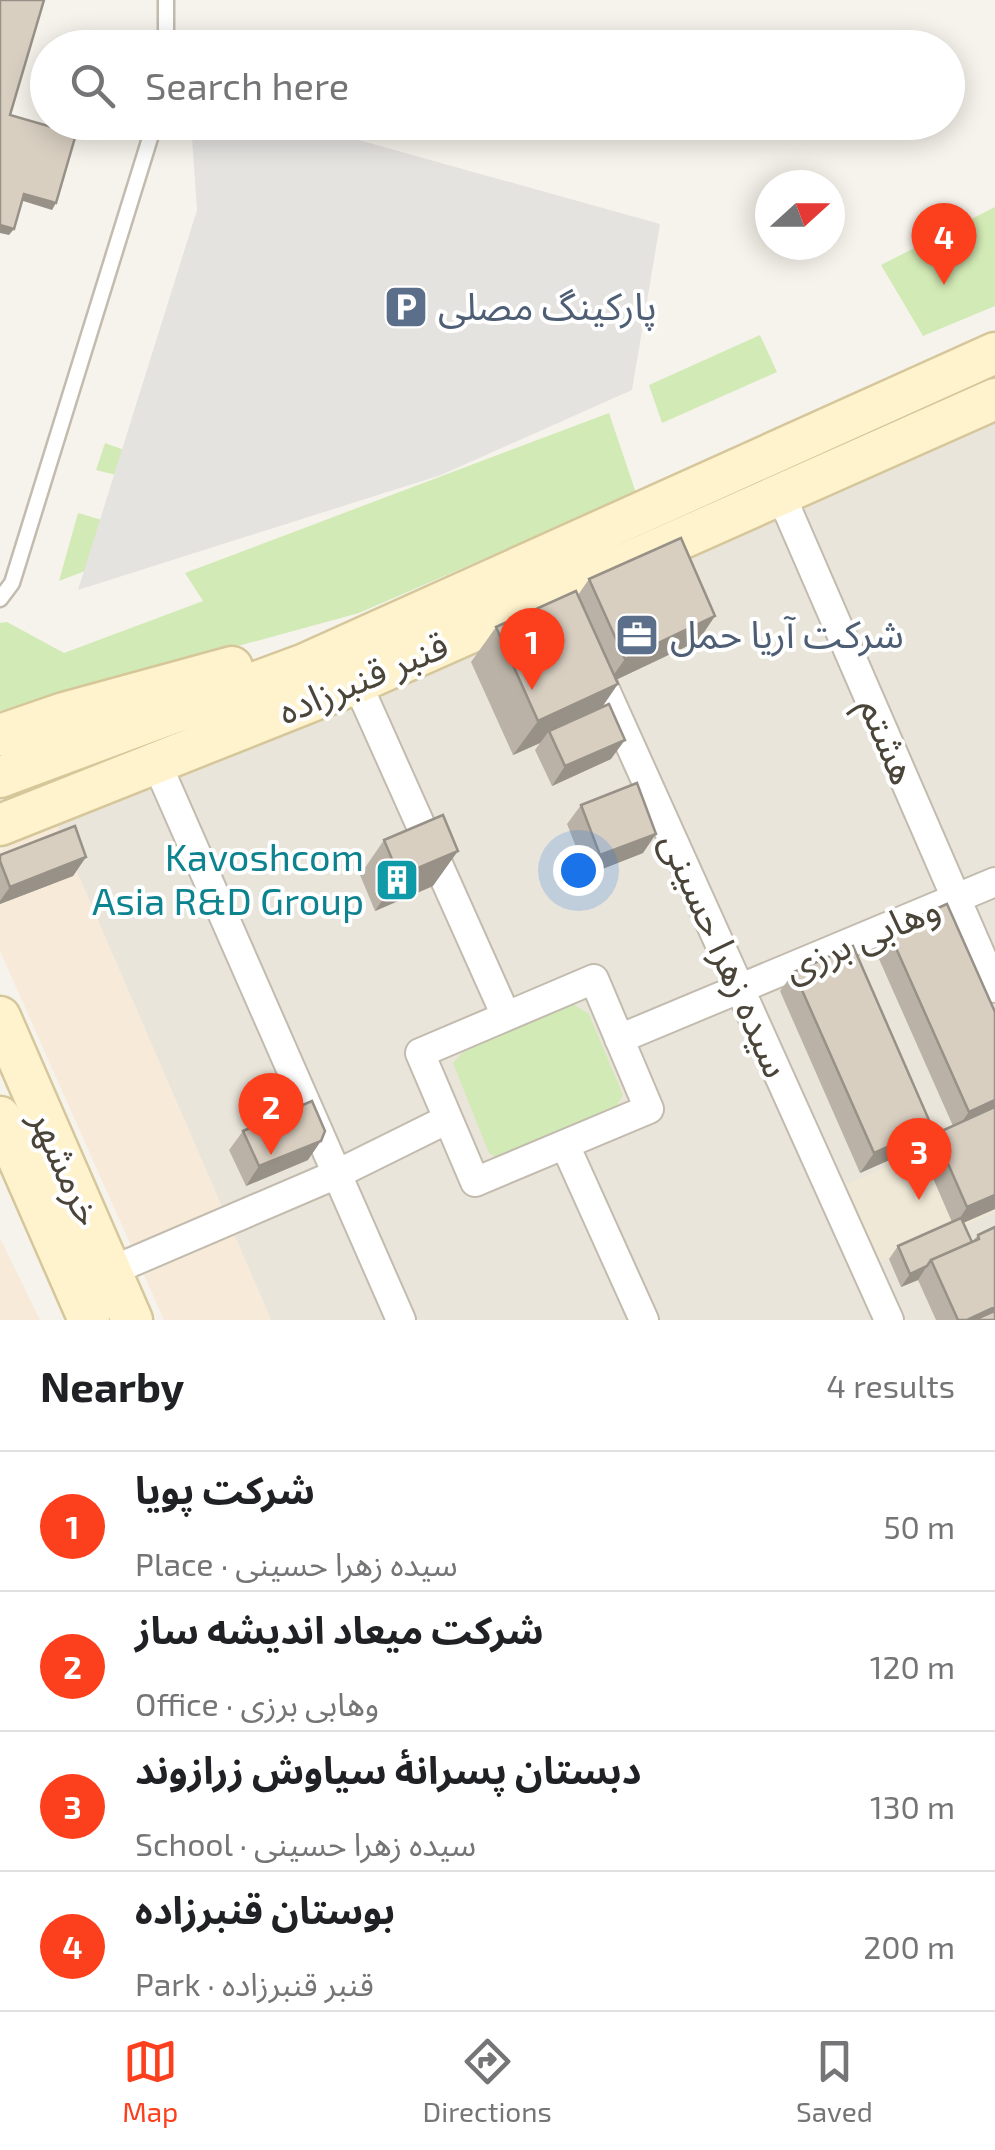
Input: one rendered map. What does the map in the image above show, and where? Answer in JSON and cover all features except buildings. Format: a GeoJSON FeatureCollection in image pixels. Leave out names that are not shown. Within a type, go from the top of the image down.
{"type":"FeatureCollection","features":[{"type":"Feature","properties":{"kind":"main road","name":"قنبر قنبرزاده"},"geometry":{"type":"LineString","coordinates":[[0,777],[288,670],[995,353]]}},
{"type":"Feature","properties":{"kind":"main road","name":"قنبر قنبرزاده"},"geometry":{"type":"LineString","coordinates":[[0,825],[565,600],[780,493],[994,400]]}},
{"type":"Feature","properties":{"kind":"main road"},"geometry":{"type":"LineString","coordinates":[[0,735],[64,712],[405,620]]}},
{"type":"Feature","properties":{"kind":"main road","name":"خرمشهر"},"geometry":{"type":"LineString","coordinates":[[0,1017],[132,1320]]}},
{"type":"Feature","properties":{"kind":"main road","name":"خرمشهر"},"geometry":{"type":"LineString","coordinates":[[0,1117],[89,1320]]}},
{"type":"Feature","properties":{"kind":"street","name":"هشتم"},"geometry":{"type":"LineString","coordinates":[[780,493],[995,988]]}},
{"type":"Feature","properties":{"kind":"street","name":"سیده زهرا حسینی"},"geometry":{"type":"LineString","coordinates":[[586,645],[888,1320]]}},
{"type":"Feature","properties":{"kind":"street"},"geometry":{"type":"LineString","coordinates":[[357,683],[506,1016]]}},
{"type":"Feature","properties":{"kind":"street"},"geometry":{"type":"LineString","coordinates":[[158,764],[401,1320]]}},
{"type":"Feature","properties":{"kind":"street","name":"وهابی برزی"},"geometry":{"type":"LineString","coordinates":[[619,1040],[995,882]]}},
{"type":"Feature","properties":{"kind":"street"},"geometry":{"type":"LineString","coordinates":[[594,979],[619,1040],[649,1109],[475,1182],[420,1053],[594,979]]}},
{"type":"Feature","properties":{"kind":"street"},"geometry":{"type":"LineString","coordinates":[[111,1271],[337,1174],[448,1119]]}},
{"type":"Feature","properties":{"kind":"street"},"geometry":{"type":"LineString","coordinates":[[565,1144],[644,1320]]}},
{"type":"Feature","properties":{"kind":"lane"},"geometry":{"type":"LineString","coordinates":[[166,0],[166,30]]}},
{"type":"Feature","properties":{"kind":"lane"},"geometry":{"type":"LineString","coordinates":[[0,599],[6,597],[18,564],[149,140]]}},
{"type":"Feature","properties":{"kind":"shaded area","name":"پارکینگ مصلی"},"geometry":{"type":"Polygon","coordinates":[[[192,140],[359,140],[660,224],[632,390],[441,475],[78,590],[197,210],[192,140]]]}},
{"type":"Feature","properties":{"kind":"shaded area"},"geometry":{"type":"Polygon","coordinates":[[[995,413],[995,1320],[271,1320],[56,824],[995,413]]]}},
{"type":"Feature","properties":{"kind":"shaded area"},"geometry":{"type":"Polygon","coordinates":[[[56,824],[271,1320],[164,1320],[0,951],[0,850],[56,824]]]}},
{"type":"Feature","properties":{"kind":"shaded area"},"geometry":{"type":"Polygon","coordinates":[[[995,1119],[995,1212],[872,1266],[838,1188],[995,1119]]]}},
{"type":"Feature","properties":{"kind":"shaded area"},"geometry":{"type":"Polygon","coordinates":[[[0,1238],[40,1320],[0,1320],[0,1238]]]}},
{"type":"Feature","properties":{"kind":"green space"},"geometry":{"type":"Polygon","coordinates":[[[995,207],[995,306],[923,336],[881,265],[995,207]]]}},
{"type":"Feature","properties":{"kind":"green space"},"geometry":{"type":"Polygon","coordinates":[[[760,335],[777,372],[662,423],[649,385],[760,335]]]}},
{"type":"Feature","properties":{"kind":"green space"},"geometry":{"type":"Polygon","coordinates":[[[609,413],[636,493],[359,613],[0,711],[0,623],[7,622],[64,653],[203,601],[185,573],[609,413]]]}},
{"type":"Feature","properties":{"kind":"green space"},"geometry":{"type":"Polygon","coordinates":[[[105,443],[201,478],[195,495],[96,470],[105,443]]]}},
{"type":"Feature","properties":{"kind":"green space"},"geometry":{"type":"Polygon","coordinates":[[[78,513],[168,539],[59,581],[78,513]]]}},
{"type":"Feature","properties":{"kind":"green space"},"geometry":{"type":"Polygon","coordinates":[[[573,1004],[589,1014],[623,1095],[614,1110],[497,1158],[489,1153],[453,1063],[463,1052],[573,1004]]]}},
{"type":"Feature","properties":{"kind":"place","name":"بوستان قنبرزاده"},"geometry":{"type":"Point","coordinates":[944,285]}},
{"type":"Feature","properties":{"kind":"place","name":"پارکینگ مصلی"},"geometry":{"type":"Point","coordinates":[406,307]}},
{"type":"Feature","properties":{"kind":"place","name":"شرکت آریا حمل"},"geometry":{"type":"Point","coordinates":[637,635]}},
{"type":"Feature","properties":{"kind":"place","name":"شرکت پویا"},"geometry":{"type":"Point","coordinates":[532,690]}},
{"type":"Feature","properties":{"kind":"place","name":"Kavoshcom Asia R&D Group"},"geometry":{"type":"Point","coordinates":[397,880]}},
{"type":"Feature","properties":{"kind":"place","name":"شرکت میعاد اندیشه ساز"},"geometry":{"type":"Point","coordinates":[271,1155]}},
{"type":"Feature","properties":{"kind":"place","name":"دبستان پسرانهٔ سیاوش زرازوند"},"geometry":{"type":"Point","coordinates":[919,1200]}}]}
